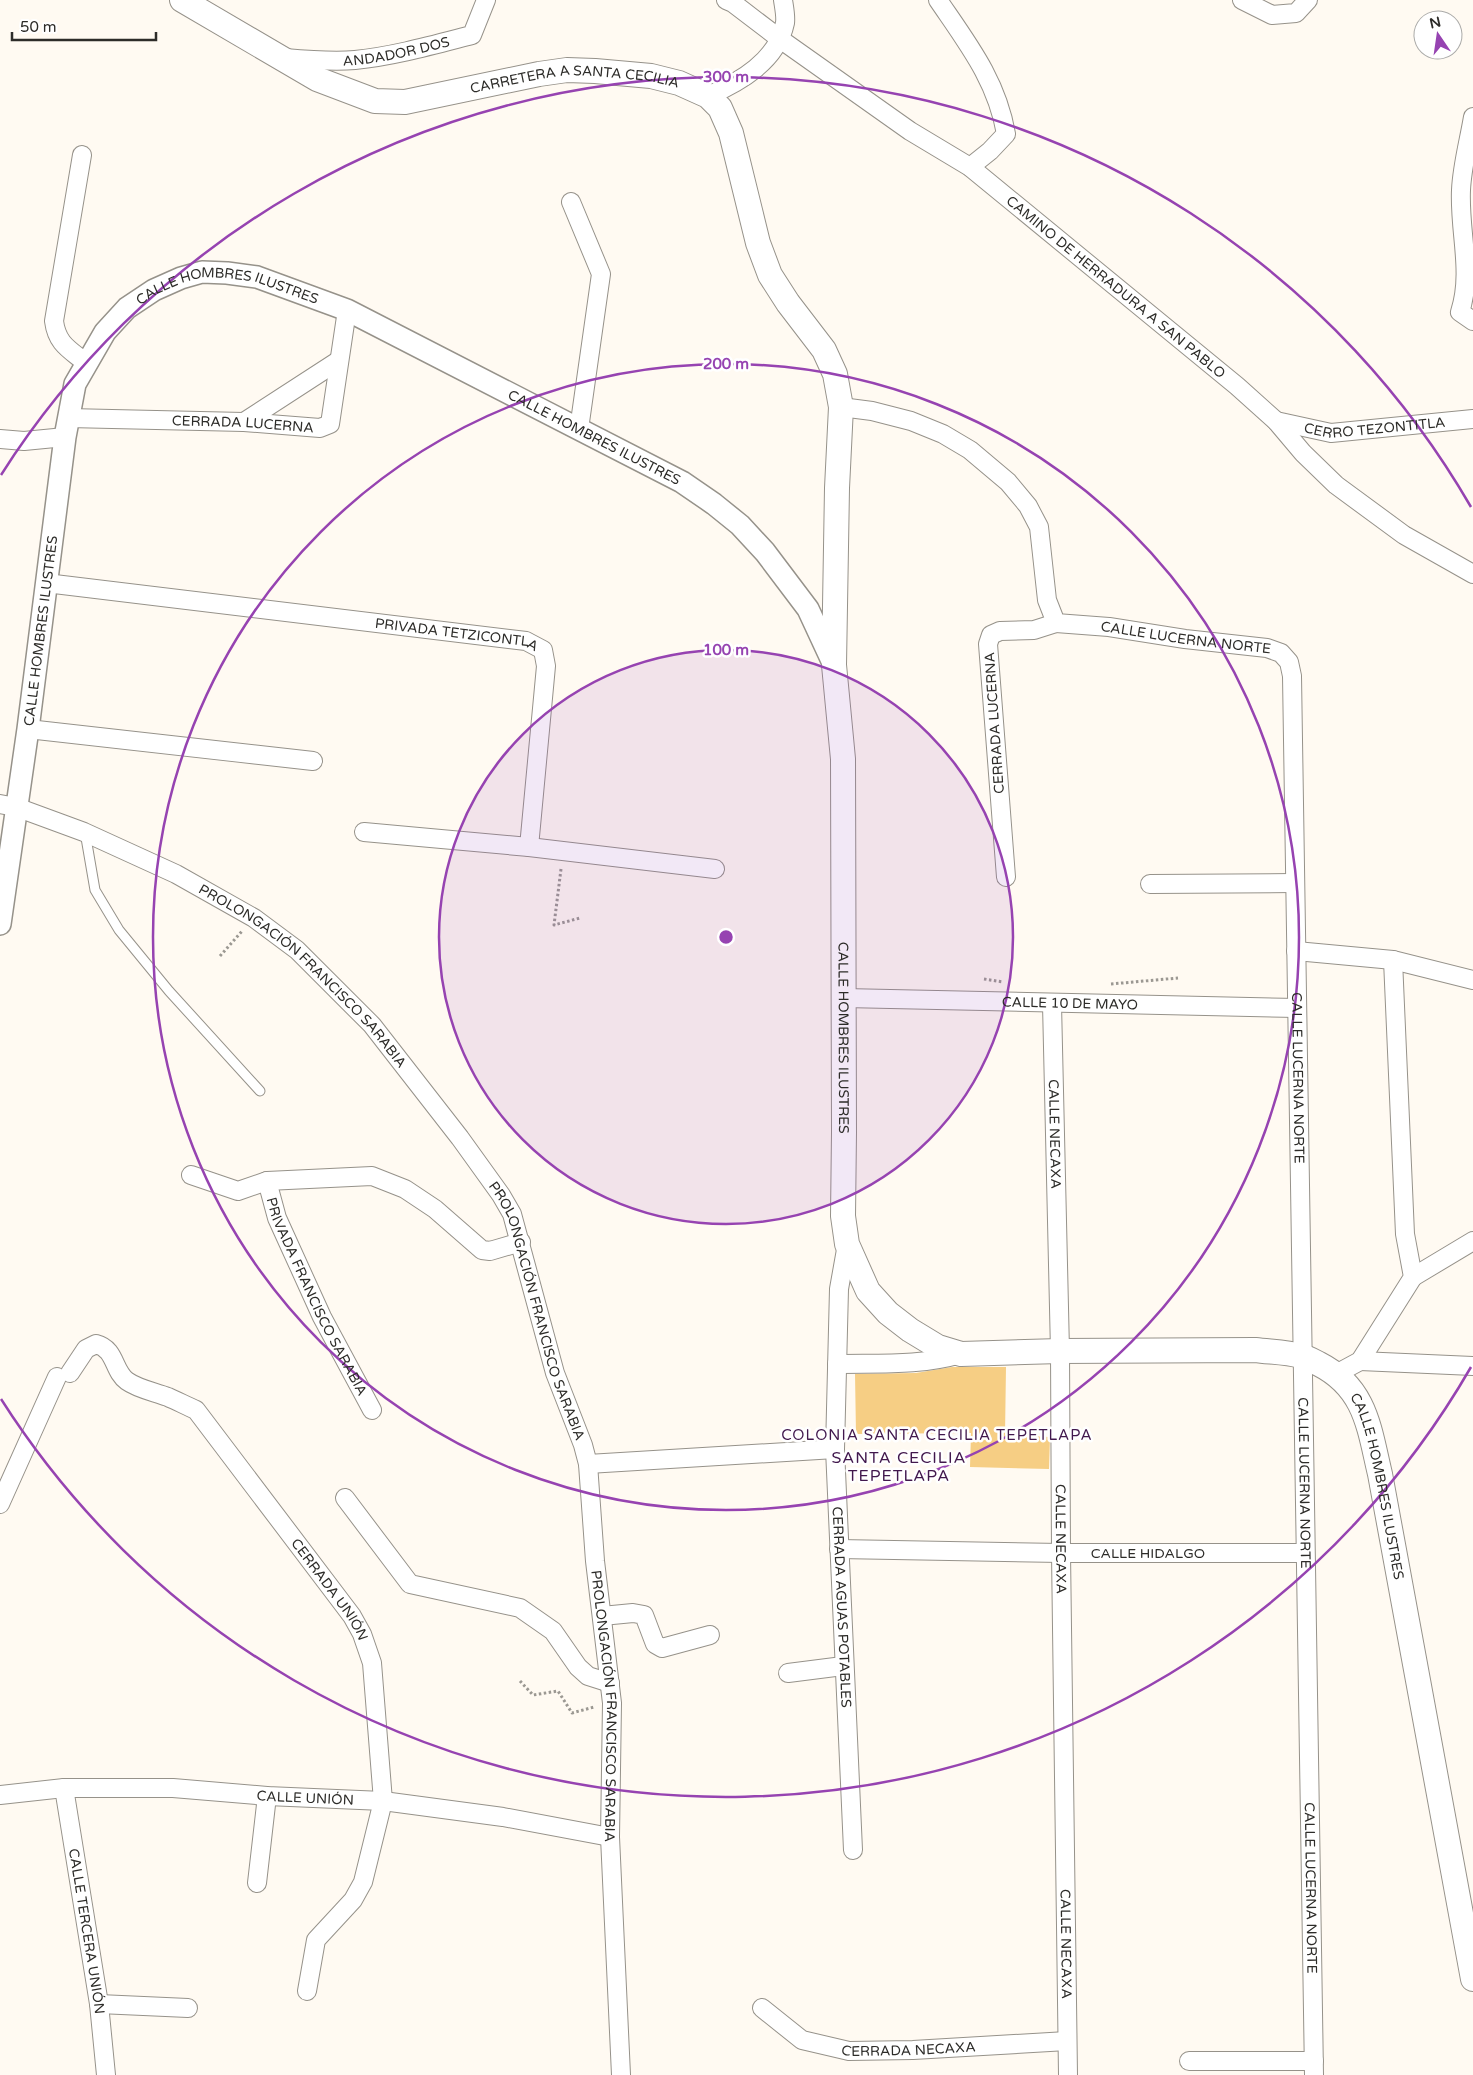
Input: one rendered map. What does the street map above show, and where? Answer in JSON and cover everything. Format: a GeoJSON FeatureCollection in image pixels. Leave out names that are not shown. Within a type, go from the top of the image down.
{"type":"FeatureCollection","features":[{"type":"Feature","properties":{"kind":"main road","name":"CARRETERA A SANTA CECILIA"},"geometry":{"type":"LineString","coordinates":[[182,0],[317,79],[375,101],[406,102],[539,74],[567,70],[651,76],[678,83],[708,96],[720,108],[731,133],[758,243],[770,275],[788,303],[824,350],[834,374],[841,407]]}},
{"type":"Feature","properties":{"kind":"main road","name":"CALLE HOMBRES ILUSTRES"},"geometry":{"type":"LineString","coordinates":[[841,407],[837,488],[834,665],[843,759],[843,1216],[847,1244],[868,1291],[888,1313],[910,1330],[938,1347],[961,1354],[1060,1351],[1254,1350],[1303,1356],[1336,1374],[1357,1396],[1367,1418],[1380,1474],[1473,1979]]}},
{"type":"Feature","properties":{"kind":"street","name":"ANDADOR DOS"},"geometry":{"type":"LineString","coordinates":[[283,58],[323,61],[353,60],[392,55],[472,35],[486,0]]}},
{"type":"Feature","properties":{"kind":"street","name":"CAMINO DE HERRADURA A SAN PABLO"},"geometry":{"type":"LineString","coordinates":[[726,0],[733,3],[780,39],[910,131],[970,167],[1230,379],[1276,421],[1303,453],[1336,484],[1404,535],[1473,574]]}},
{"type":"Feature","properties":{"kind":"street"},"geometry":{"type":"LineString","coordinates":[[708,96],[734,84],[757,68],[780,39],[785,22],[783,0]]}},
{"type":"Feature","properties":{"kind":"street"},"geometry":{"type":"LineString","coordinates":[[938,0],[983,66],[1002,110],[1006,134],[990,151],[970,167]]}},
{"type":"Feature","properties":{"kind":"street"},"geometry":{"type":"LineString","coordinates":[[1242,0],[1272,15],[1296,13],[1308,0]]}},
{"type":"Feature","properties":{"kind":"street"},"geometry":{"type":"LineString","coordinates":[[1473,117],[1461,188],[1462,223],[1468,268],[1465,298],[1460,312],[1473,321]]}},
{"type":"Feature","properties":{"kind":"street"},"geometry":{"type":"LineString","coordinates":[[82,154],[54,321],[60,342],[86,363]]}},
{"type":"Feature","properties":{"kind":"street"},"geometry":{"type":"LineString","coordinates":[[571,202],[601,274],[579,429]]}},
{"type":"Feature","properties":{"kind":"street","name":"CALLE HOMBRES ILUSTRES"},"geometry":{"type":"LineString","coordinates":[[0,924],[8,805],[28,729],[66,427],[75,384],[105,332],[127,308],[154,290],[181,278],[202,272],[257,277],[347,310],[682,482],[740,525],[765,552],[808,609],[834,665]]}},
{"type":"Feature","properties":{"kind":"street","name":"CERRADA LUCERNA"},"geometry":{"type":"LineString","coordinates":[[0,439],[24,441],[66,427],[244,422],[320,428],[330,424],[333,412],[338,361],[347,310]]}},
{"type":"Feature","properties":{"kind":"street"},"geometry":{"type":"LineString","coordinates":[[244,422],[338,361]]}},
{"type":"Feature","properties":{"kind":"street"},"geometry":{"type":"LineString","coordinates":[[841,407],[872,411],[911,421],[943,434],[970,450],[1008,482],[1028,506],[1039,527],[1047,600],[1056,622]]}},
{"type":"Feature","properties":{"kind":"street","name":"CERRO TEZONTITLA"},"geometry":{"type":"LineString","coordinates":[[1276,421],[1331,433],[1473,419]]}},
{"type":"Feature","properties":{"kind":"street"},"geometry":{"type":"LineString","coordinates":[[1436,554],[1473,560]]}},
{"type":"Feature","properties":{"kind":"street","name":"PRIVADA TETZICONTLA"},"geometry":{"type":"LineString","coordinates":[[46,583],[526,641],[543,650],[546,666],[529,847]]}},
{"type":"Feature","properties":{"kind":"street","name":"CERRADA LUCERNA"},"geometry":{"type":"LineString","coordinates":[[1006,877],[988,644],[991,635],[1000,631],[1034,630],[1056,622]]}},
{"type":"Feature","properties":{"kind":"street","name":"CALLE LUCERNA NORTE"},"geometry":{"type":"LineString","coordinates":[[1056,622],[1109,627],[1185,639],[1267,648],[1281,653],[1289,662],[1292,676],[1314,2068]]}},
{"type":"Feature","properties":{"kind":"street"},"geometry":{"type":"LineString","coordinates":[[28,729],[313,762]]}},
{"type":"Feature","properties":{"kind":"street","name":"PROLONGACIÓN FRANCISCO SARABIA"},"geometry":{"type":"LineString","coordinates":[[8,805],[84,832],[176,874],[254,918],[297,950],[372,1025],[501,1194],[512,1214],[556,1372],[583,1445],[588,1464],[595,1561],[612,1703],[610,1837],[621,2075]]}},
{"type":"Feature","properties":{"kind":"street"},"geometry":{"type":"LineString","coordinates":[[364,832],[529,847],[715,869]]}},
{"type":"Feature","properties":{"kind":"street"},"geometry":{"type":"LineString","coordinates":[[1150,884],[1294,883]]}},
{"type":"Feature","properties":{"kind":"street"},"geometry":{"type":"LineString","coordinates":[[1296,952],[1393,960],[1473,980]]}},
{"type":"Feature","properties":{"kind":"street"},"geometry":{"type":"LineString","coordinates":[[1393,960],[1405,1234],[1414,1277]]}},
{"type":"Feature","properties":{"kind":"street","name":"CALLE 10 DE MAYO"},"geometry":{"type":"LineString","coordinates":[[844,998],[1297,1008]]}},
{"type":"Feature","properties":{"kind":"street","name":"CALLE NECAXA"},"geometry":{"type":"LineString","coordinates":[[1052,1004],[1060,1351],[1068,2075]]}},
{"type":"Feature","properties":{"kind":"street"},"geometry":{"type":"LineString","coordinates":[[192,1175],[238,1191],[267,1180],[372,1176],[405,1189],[435,1209],[482,1250],[490,1251],[521,1242]]}},
{"type":"Feature","properties":{"kind":"street","name":"PRIVADA FRANCISCO SARABIA"},"geometry":{"type":"LineString","coordinates":[[267,1180],[277,1218],[293,1254],[322,1317],[372,1410]]}},
{"type":"Feature","properties":{"kind":"street"},"geometry":{"type":"LineString","coordinates":[[1336,1374],[1360,1361],[1414,1277],[1473,1241]]}},
{"type":"Feature","properties":{"kind":"street","name":"CERRADA AGUAS POTABLES"},"geometry":{"type":"LineString","coordinates":[[847,1244],[839,1289],[834,1449],[853,1850]]}},
{"type":"Feature","properties":{"kind":"street","name":"CERRADA UNIÓN"},"geometry":{"type":"LineString","coordinates":[[0,1504],[63,1375],[86,1349],[96,1344],[104,1346],[110,1352],[121,1376],[129,1383],[196,1410],[352,1616],[362,1634],[372,1663],[383,1801],[363,1882],[353,1900],[316,1940],[307,1991]]}},
{"type":"Feature","properties":{"kind":"street","name":"CALLE HOMBRES ILUSTRES"},"geometry":{"type":"LineString","coordinates":[[837,1364],[921,1363],[961,1354]]}},
{"type":"Feature","properties":{"kind":"street"},"geometry":{"type":"LineString","coordinates":[[1360,1361],[1473,1366]]}},
{"type":"Feature","properties":{"kind":"street"},"geometry":{"type":"LineString","coordinates":[[588,1464],[834,1449]]}},
{"type":"Feature","properties":{"kind":"street"},"geometry":{"type":"LineString","coordinates":[[345,1498],[410,1584],[520,1608],[552,1630],[578,1667],[588,1676],[610,1683]]}},
{"type":"Feature","properties":{"kind":"street","name":"CALLE HIDALGO"},"geometry":{"type":"LineString","coordinates":[[839,1549],[1061,1553],[1305,1553]]}},
{"type":"Feature","properties":{"kind":"street"},"geometry":{"type":"LineString","coordinates":[[602,1616],[633,1613],[644,1615],[655,1644],[662,1648],[710,1635]]}},
{"type":"Feature","properties":{"kind":"street"},"geometry":{"type":"LineString","coordinates":[[788,1673],[843,1666]]}},
{"type":"Feature","properties":{"kind":"street","name":"CALLE UNIÓN"},"geometry":{"type":"LineString","coordinates":[[0,1795],[64,1788],[173,1788],[267,1796],[383,1801],[503,1817],[610,1837]]}},
{"type":"Feature","properties":{"kind":"street","name":"CALLE TERCERA UNIÓN"},"geometry":{"type":"LineString","coordinates":[[64,1788],[99,2004],[106,2075]]}},
{"type":"Feature","properties":{"kind":"street"},"geometry":{"type":"LineString","coordinates":[[257,1883],[267,1796]]}},
{"type":"Feature","properties":{"kind":"street"},"geometry":{"type":"LineString","coordinates":[[99,2004],[188,2008]]}},
{"type":"Feature","properties":{"kind":"street","name":"CERRADA NECAXA"},"geometry":{"type":"LineString","coordinates":[[762,2008],[802,2040],[849,2051],[913,2050],[1067,2041]]}},
{"type":"Feature","properties":{"kind":"street"},"geometry":{"type":"LineString","coordinates":[[1189,2061],[1314,2068]]}},
{"type":"Feature","properties":{"kind":"lane"},"geometry":{"type":"LineString","coordinates":[[84,832],[96,890],[120,930],[169,992],[260,1091]]}},
{"type":"Feature","properties":{"kind":"path"},"geometry":{"type":"LineString","coordinates":[[563,851],[554,925],[580,918]]}},
{"type":"Feature","properties":{"kind":"path"},"geometry":{"type":"LineString","coordinates":[[220,956],[254,918]]}},
{"type":"Feature","properties":{"kind":"path"},"geometry":{"type":"LineString","coordinates":[[520,1681],[533,1695],[558,1691],[572,1713],[612,1703]]}},
{"type":"Feature","properties":{"kind":"building"},"geometry":{"type":"Polygon","coordinates":[[[952,1367],[1006,1367],[1005,1435],[1050,1437],[1049,1469],[970,1467],[971,1433],[856,1434],[855,1374],[916,1373],[952,1367]]]}},
{"type":"Feature","properties":{"kind":"district","name":"COLONIA SANTA CECILIA TEPETLAPA"},"geometry":{"type":"Point","coordinates":[937,1435]}},
{"type":"Feature","properties":{"kind":"district","name":"SANTA CECILIA TEPETLAPA"},"geometry":{"type":"Point","coordinates":[899,1466]}}]}
